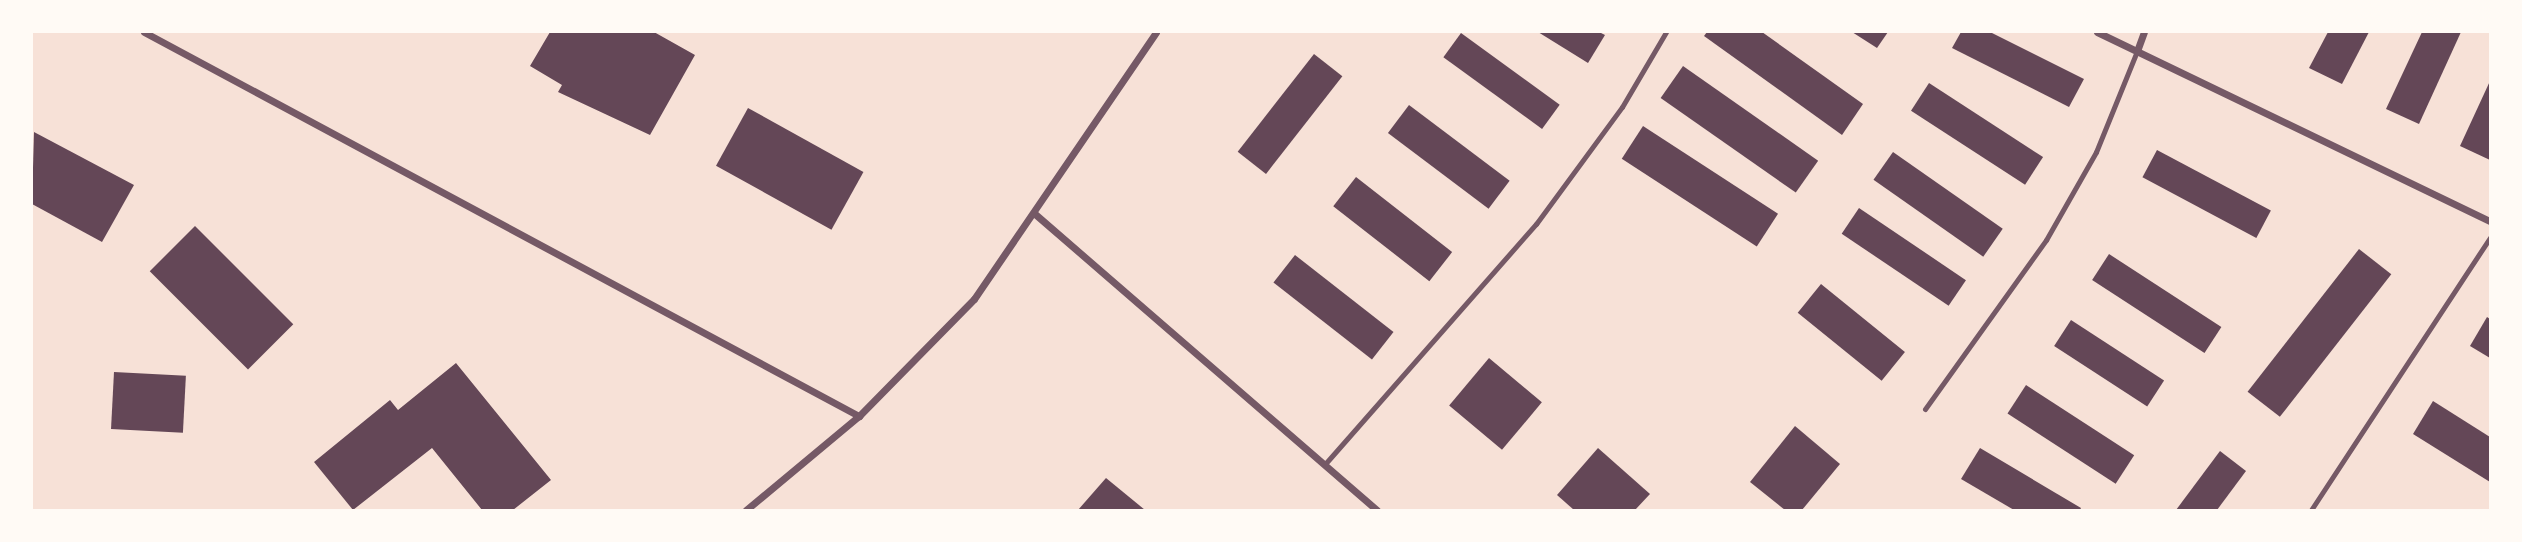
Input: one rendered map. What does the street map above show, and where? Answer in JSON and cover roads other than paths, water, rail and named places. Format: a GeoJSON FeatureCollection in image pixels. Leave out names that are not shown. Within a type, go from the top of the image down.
{"type":"FeatureCollection","features":[{"type":"Feature","properties":{"kind":"street"},"geometry":{"type":"LineString","coordinates":[[144,32],[859,416]]}},
{"type":"Feature","properties":{"kind":"street"},"geometry":{"type":"LineString","coordinates":[[746,510],[859,416],[974,299],[1035,214],[1156,32]]}},
{"type":"Feature","properties":{"kind":"street"},"geometry":{"type":"LineString","coordinates":[[2097,32],[2490,221]]}},
{"type":"Feature","properties":{"kind":"street"},"geometry":{"type":"LineString","coordinates":[[2137,51],[2144,32]]}},
{"type":"Feature","properties":{"kind":"street"},"geometry":{"type":"LineString","coordinates":[[1035,214],[1377,510]]}},
{"type":"Feature","properties":{"kind":"lane"},"geometry":{"type":"LineString","coordinates":[[1325,464],[1536,224],[1622,107],[1666,32]]}},
{"type":"Feature","properties":{"kind":"lane"},"geometry":{"type":"LineString","coordinates":[[1925,409],[2046,240],[2096,152],[2137,51]]}},
{"type":"Feature","properties":{"kind":"lane"},"geometry":{"type":"LineString","coordinates":[[2311,510],[2490,237]]}}]}
